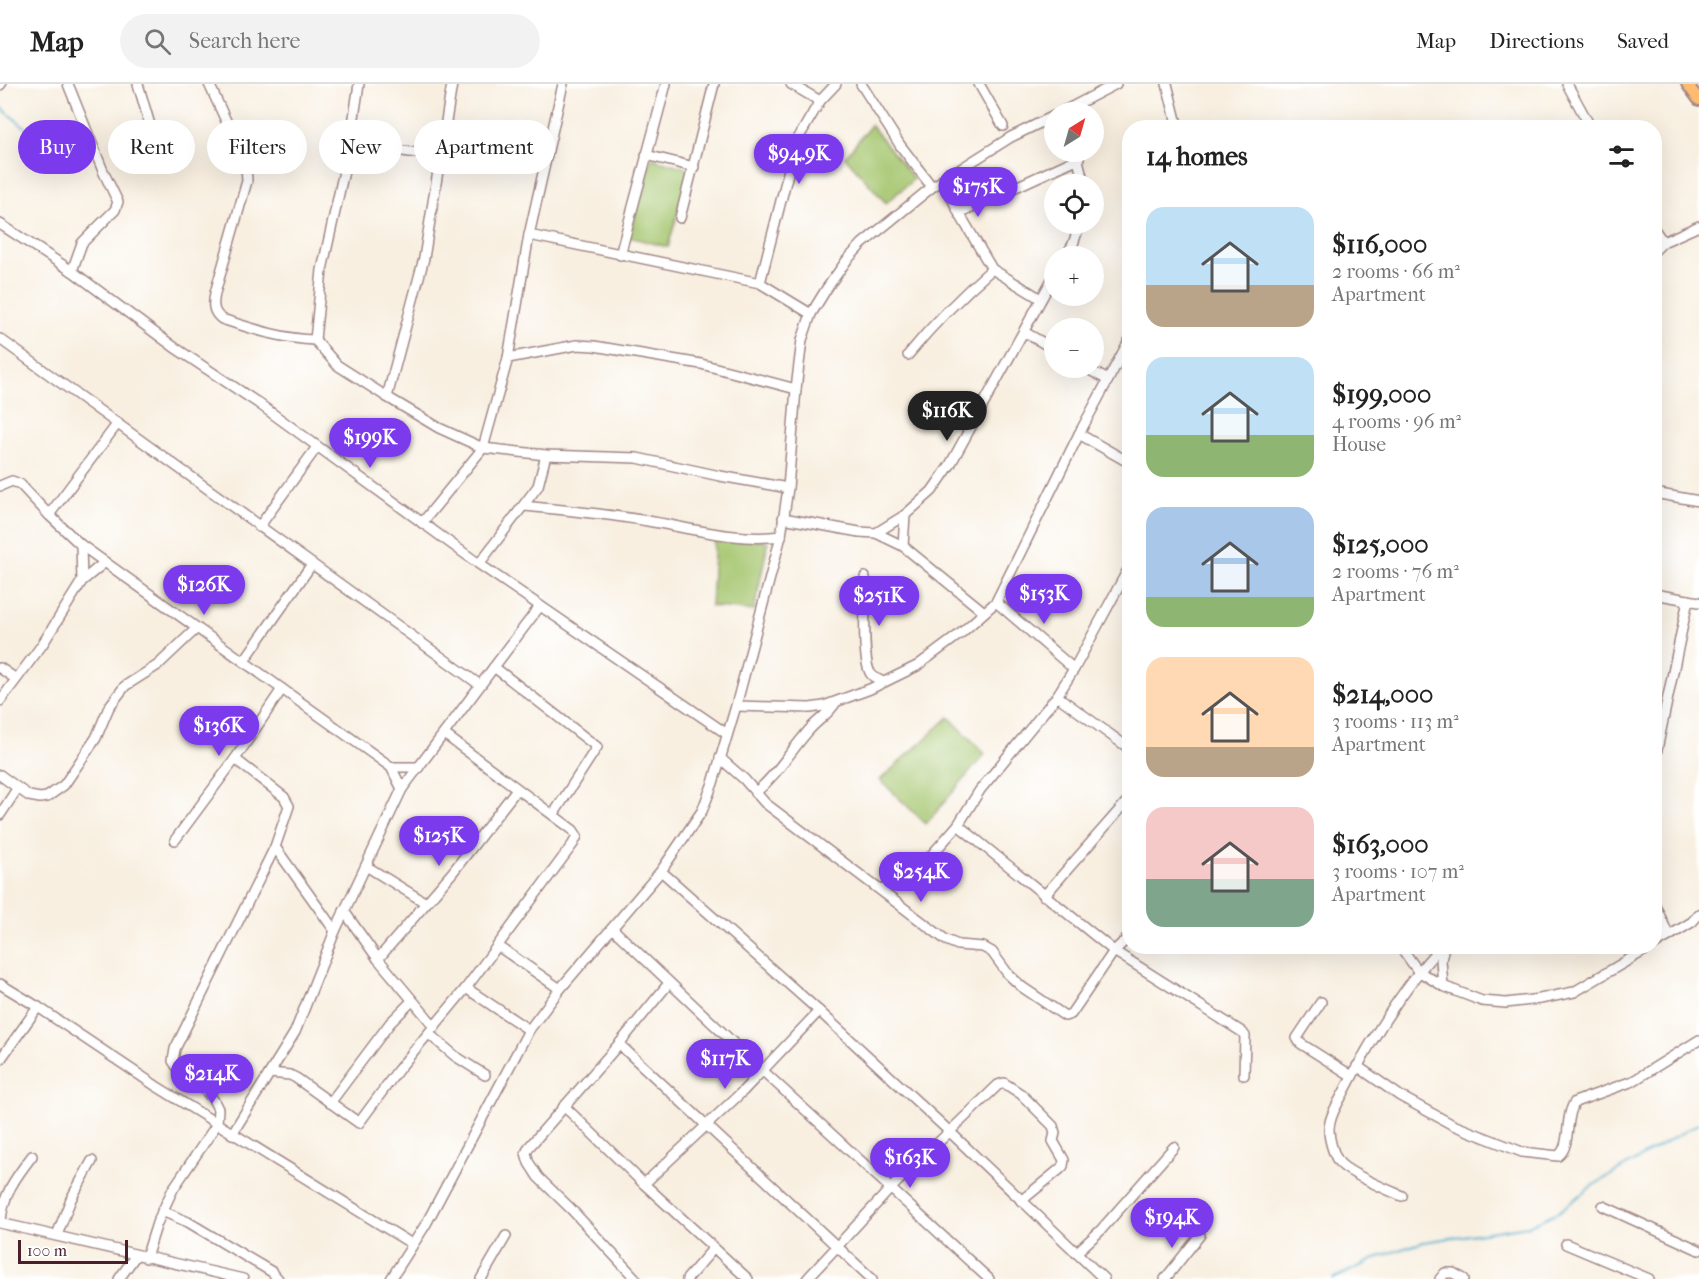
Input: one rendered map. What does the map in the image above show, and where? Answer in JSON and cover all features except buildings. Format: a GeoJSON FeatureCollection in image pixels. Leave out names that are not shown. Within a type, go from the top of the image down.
{"type":"FeatureCollection","features":[{"type":"Feature","properties":{"kind":"main road"},"geometry":{"type":"LineString","coordinates":[[1687,84],[1699,100]]}},
{"type":"Feature","properties":{"kind":"street"},"geometry":{"type":"LineString","coordinates":[[68,84],[118,202],[115,210],[82,243],[72,271]]}},
{"type":"Feature","properties":{"kind":"street"},"geometry":{"type":"LineString","coordinates":[[138,84],[149,120]]}},
{"type":"Feature","properties":{"kind":"street"},"geometry":{"type":"LineString","coordinates":[[208,84],[248,172],[215,293],[213,307],[216,315],[222,319],[278,336],[315,340],[337,365],[439,428],[483,448],[546,454],[637,458],[788,488]]}},
{"type":"Feature","properties":{"kind":"street"},"geometry":{"type":"LineString","coordinates":[[354,120],[359,84]]}},
{"type":"Feature","properties":{"kind":"street"},"geometry":{"type":"LineString","coordinates":[[445,120],[452,84]]}},
{"type":"Feature","properties":{"kind":"street"},"geometry":{"type":"LineString","coordinates":[[555,120],[563,84]]}},
{"type":"Feature","properties":{"kind":"street"},"geometry":{"type":"LineString","coordinates":[[620,255],[645,155],[666,84]]}},
{"type":"Feature","properties":{"kind":"street"},"geometry":{"type":"LineString","coordinates":[[680,218],[714,84]]}},
{"type":"Feature","properties":{"kind":"street"},"geometry":{"type":"LineString","coordinates":[[791,84],[820,101]]}},
{"type":"Feature","properties":{"kind":"street"},"geometry":{"type":"LineString","coordinates":[[760,283],[796,142],[820,101],[836,84]]}},
{"type":"Feature","properties":{"kind":"street"},"geometry":{"type":"LineString","coordinates":[[861,84],[900,146],[932,187]]}},
{"type":"Feature","properties":{"kind":"street"},"geometry":{"type":"LineString","coordinates":[[979,84],[1003,126]]}},
{"type":"Feature","properties":{"kind":"street"},"geometry":{"type":"LineString","coordinates":[[1081,102],[1116,84]]}},
{"type":"Feature","properties":{"kind":"street"},"geometry":{"type":"LineString","coordinates":[[1167,84],[1177,120]]}},
{"type":"Feature","properties":{"kind":"street"},"geometry":{"type":"LineString","coordinates":[[1567,84],[1587,120]]}},
{"type":"Feature","properties":{"kind":"street"},"geometry":{"type":"LineString","coordinates":[[391,1279],[426,1224],[529,1030],[560,989],[661,871],[702,811],[728,734],[781,536],[788,488],[795,389],[802,340],[811,314],[847,260],[862,244],[943,179],[1011,137],[1044,121]]}},
{"type":"Feature","properties":{"kind":"street"},"geometry":{"type":"LineString","coordinates":[[645,155],[694,167]]}},
{"type":"Feature","properties":{"kind":"street"},"geometry":{"type":"LineString","coordinates":[[958,213],[1064,162]]}},
{"type":"Feature","properties":{"kind":"street"},"geometry":{"type":"LineString","coordinates":[[315,340],[322,270],[343,174]]}},
{"type":"Feature","properties":{"kind":"street"},"geometry":{"type":"LineString","coordinates":[[387,397],[424,258],[437,174]]}},
{"type":"Feature","properties":{"kind":"street"},"geometry":{"type":"LineString","coordinates":[[422,523],[483,448],[508,358],[529,235],[543,174]]}},
{"type":"Feature","properties":{"kind":"street"},"geometry":{"type":"LineString","coordinates":[[943,179],[958,213],[992,269],[1041,299]]}},
{"type":"Feature","properties":{"kind":"street"},"geometry":{"type":"LineString","coordinates":[[0,224],[72,271],[174,347],[258,403],[479,564],[728,734]]}},
{"type":"Feature","properties":{"kind":"street"},"geometry":{"type":"LineString","coordinates":[[1663,242],[1699,226]]}},
{"type":"Feature","properties":{"kind":"street"},"geometry":{"type":"LineString","coordinates":[[529,235],[760,283],[811,314]]}},
{"type":"Feature","properties":{"kind":"street"},"geometry":{"type":"LineString","coordinates":[[908,355],[930,327],[958,298],[992,269]]}},
{"type":"Feature","properties":{"kind":"street"},"geometry":{"type":"LineString","coordinates":[[876,533],[905,514],[932,491],[940,480],[1044,294]]}},
{"type":"Feature","properties":{"kind":"street"},"geometry":{"type":"LineString","coordinates":[[1024,332],[1044,343]]}},
{"type":"Feature","properties":{"kind":"street"},"geometry":{"type":"LineString","coordinates":[[0,339],[480,685]]}},
{"type":"Feature","properties":{"kind":"street"},"geometry":{"type":"LineString","coordinates":[[508,358],[577,345],[594,346],[701,364],[795,389]]}},
{"type":"Feature","properties":{"kind":"street"},"geometry":{"type":"LineString","coordinates":[[736,706],[810,708],[836,702],[917,666],[960,634],[996,602],[1079,434],[1122,354]]}},
{"type":"Feature","properties":{"kind":"street"},"geometry":{"type":"LineString","coordinates":[[1104,378],[1108,380]]}},
{"type":"Feature","properties":{"kind":"street"},"geometry":{"type":"LineString","coordinates":[[49,515],[118,423]]}},
{"type":"Feature","properties":{"kind":"street"},"geometry":{"type":"LineString","coordinates":[[1079,434],[1122,458]]}},
{"type":"Feature","properties":{"kind":"street"},"geometry":{"type":"LineString","coordinates":[[259,527],[317,447]]}},
{"type":"Feature","properties":{"kind":"street"},"geometry":{"type":"LineString","coordinates":[[479,564],[538,486],[546,454]]}},
{"type":"Feature","properties":{"kind":"street"},"geometry":{"type":"LineString","coordinates":[[0,486],[12,481],[20,484],[81,545],[391,767],[402,789]]}},
{"type":"Feature","properties":{"kind":"street"},"geometry":{"type":"LineString","coordinates":[[1662,494],[1699,501]]}},
{"type":"Feature","properties":{"kind":"street"},"geometry":{"type":"LineString","coordinates":[[524,506],[622,517],[733,535],[781,536]]}},
{"type":"Feature","properties":{"kind":"street"},"geometry":{"type":"LineString","coordinates":[[903,546],[905,514]]}},
{"type":"Feature","properties":{"kind":"street"},"geometry":{"type":"LineString","coordinates":[[783,518],[876,533],[903,546],[984,612]]}},
{"type":"Feature","properties":{"kind":"street"},"geometry":{"type":"LineString","coordinates":[[81,545],[82,581]]}},
{"type":"Feature","properties":{"kind":"street"},"geometry":{"type":"LineString","coordinates":[[0,701],[61,616],[82,581],[105,562]]}},
{"type":"Feature","properties":{"kind":"street"},"geometry":{"type":"LineString","coordinates":[[244,661],[312,564]]}},
{"type":"Feature","properties":{"kind":"street"},"geometry":{"type":"LineString","coordinates":[[866,577],[865,648],[868,667],[871,673],[883,682]]}},
{"type":"Feature","properties":{"kind":"street"},"geometry":{"type":"LineString","coordinates":[[881,890],[894,884],[929,858],[958,825],[980,790],[1057,696],[1122,581]]}},
{"type":"Feature","properties":{"kind":"street"},"geometry":{"type":"LineString","coordinates":[[1662,595],[1699,602]]}},
{"type":"Feature","properties":{"kind":"street"},"geometry":{"type":"LineString","coordinates":[[1662,725],[1688,600]]}},
{"type":"Feature","properties":{"kind":"street"},"geometry":{"type":"LineString","coordinates":[[996,602],[1074,669]]}},
{"type":"Feature","properties":{"kind":"street"},"geometry":{"type":"LineString","coordinates":[[232,1134],[295,1032],[335,931],[402,789],[540,606]]}},
{"type":"Feature","properties":{"kind":"street"},"geometry":{"type":"LineString","coordinates":[[0,775],[29,796],[40,798],[47,797],[64,785],[96,738],[109,707],[125,686],[158,665],[197,628]]}},
{"type":"Feature","properties":{"kind":"street"},"geometry":{"type":"LineString","coordinates":[[494,667],[597,747],[553,815]]}},
{"type":"Feature","properties":{"kind":"street"},"geometry":{"type":"LineString","coordinates":[[0,668],[16,679]]}},
{"type":"Feature","properties":{"kind":"street"},"geometry":{"type":"LineString","coordinates":[[175,840],[235,759],[282,689]]}},
{"type":"Feature","properties":{"kind":"street"},"geometry":{"type":"LineString","coordinates":[[1057,696],[1122,743]]}},
{"type":"Feature","properties":{"kind":"street"},"geometry":{"type":"LineString","coordinates":[[755,792],[777,772],[812,727],[830,711],[836,702]]}},
{"type":"Feature","properties":{"kind":"street"},"geometry":{"type":"LineString","coordinates":[[270,1073],[290,1075],[358,1123],[398,1070],[466,988],[573,844],[577,836],[573,830],[444,734]]}},
{"type":"Feature","properties":{"kind":"street"},"geometry":{"type":"LineString","coordinates":[[720,758],[744,779],[765,803],[946,940],[958,945],[984,947],[992,952],[1008,974],[1022,987],[1065,1016],[1071,1014],[1114,951],[1122,944]]}},
{"type":"Feature","properties":{"kind":"street"},"geometry":{"type":"LineString","coordinates":[[119,1279],[141,1256],[173,1189],[218,1124],[218,1109],[214,1101],[207,1092],[177,1067],[173,1060],[180,1039],[275,847],[289,806],[284,797],[235,759]]}},
{"type":"Feature","properties":{"kind":"street"},"geometry":{"type":"LineString","coordinates":[[391,767],[419,767]]}},
{"type":"Feature","properties":{"kind":"street"},"geometry":{"type":"LineString","coordinates":[[0,814],[17,789]]}},
{"type":"Feature","properties":{"kind":"street"},"geometry":{"type":"LineString","coordinates":[[378,959],[517,789]]}},
{"type":"Feature","properties":{"kind":"street"},"geometry":{"type":"LineString","coordinates":[[1044,896],[1122,807]]}},
{"type":"Feature","properties":{"kind":"street"},"geometry":{"type":"LineString","coordinates":[[958,825],[1114,951],[1242,1032],[1245,1036],[1244,1075]]}},
{"type":"Feature","properties":{"kind":"street"},"geometry":{"type":"LineString","coordinates":[[275,847],[335,931]]}},
{"type":"Feature","properties":{"kind":"street"},"geometry":{"type":"LineString","coordinates":[[366,866],[426,903]]}},
{"type":"Feature","properties":{"kind":"street"},"geometry":{"type":"LineString","coordinates":[[661,871],[819,1011],[1104,1279]]}},
{"type":"Feature","properties":{"kind":"street"},"geometry":{"type":"LineString","coordinates":[[894,884],[895,901]]}},
{"type":"Feature","properties":{"kind":"street"},"geometry":{"type":"LineString","coordinates":[[344,911],[432,1030],[484,1075]]}},
{"type":"Feature","properties":{"kind":"street"},"geometry":{"type":"LineString","coordinates":[[1662,940],[1692,922],[1699,914]]}},
{"type":"Feature","properties":{"kind":"street"},"geometry":{"type":"LineString","coordinates":[[1662,921],[1669,936]]}},
{"type":"Feature","properties":{"kind":"street"},"geometry":{"type":"LineString","coordinates":[[613,929],[989,1279]]}},
{"type":"Feature","properties":{"kind":"street"},"geometry":{"type":"LineString","coordinates":[[498,946],[560,989]]}},
{"type":"Feature","properties":{"kind":"street"},"geometry":{"type":"LineString","coordinates":[[1406,954],[1418,971],[1443,986],[1482,1001],[1506,1004],[1574,992],[1639,954]]}},
{"type":"Feature","properties":{"kind":"street"},"geometry":{"type":"LineString","coordinates":[[1402,1196],[1338,1162],[1329,1129],[1333,1114],[1357,1066],[1385,1019],[1418,971],[1434,954]]}},
{"type":"Feature","properties":{"kind":"street"},"geometry":{"type":"LineString","coordinates":[[1441,954],[1443,986]]}},
{"type":"Feature","properties":{"kind":"street"},"geometry":{"type":"LineString","coordinates":[[636,1279],[571,1209],[544,1185],[529,1163],[526,1153],[669,983]]}},
{"type":"Feature","properties":{"kind":"street"},"geometry":{"type":"LineString","coordinates":[[0,984],[232,1134],[412,1244]]}},
{"type":"Feature","properties":{"kind":"street"},"geometry":{"type":"LineString","coordinates":[[466,988],[529,1030]]}},
{"type":"Feature","properties":{"kind":"street"},"geometry":{"type":"LineString","coordinates":[[330,1103],[390,1023],[412,1001]]}},
{"type":"Feature","properties":{"kind":"street"},"geometry":{"type":"LineString","coordinates":[[1321,1002],[1297,1038],[1352,1076]]}},
{"type":"Feature","properties":{"kind":"street"},"geometry":{"type":"LineString","coordinates":[[0,1060],[38,1007]]}},
{"type":"Feature","properties":{"kind":"street"},"geometry":{"type":"LineString","coordinates":[[644,1184],[707,1127],[819,1011]]}},
{"type":"Feature","properties":{"kind":"street"},"geometry":{"type":"LineString","coordinates":[[1357,1066],[1400,1096],[1453,1125],[1522,1152],[1558,1156],[1565,1148],[1569,1113],[1575,1102],[1633,1081],[1699,1040]]}},
{"type":"Feature","properties":{"kind":"street"},"geometry":{"type":"LineString","coordinates":[[619,1044],[872,1279]]}},
{"type":"Feature","properties":{"kind":"street"},"geometry":{"type":"LineString","coordinates":[[807,1279],[891,1188],[998,1085],[1004,1083],[1021,1094],[1053,1126],[1055,1133],[1053,1141],[1064,1160],[1060,1169],[1021,1201]]}},
{"type":"Feature","properties":{"kind":"street"},"geometry":{"type":"LineString","coordinates":[[564,1106],[713,1249],[748,1279]]}},
{"type":"Feature","properties":{"kind":"street"},"geometry":{"type":"LineString","coordinates":[[1076,1253],[1100,1231],[1174,1147]]}},
{"type":"Feature","properties":{"kind":"street"},"geometry":{"type":"LineString","coordinates":[[32,1156],[10,1186],[1,1210],[0,1223],[243,1279]]}},
{"type":"Feature","properties":{"kind":"street"},"geometry":{"type":"LineString","coordinates":[[57,1235],[71,1199],[92,1161]]}},
{"type":"Feature","properties":{"kind":"street"},"geometry":{"type":"LineString","coordinates":[[1603,1206],[1699,1250]]}},
{"type":"Feature","properties":{"kind":"street"},"geometry":{"type":"LineString","coordinates":[[162,1211],[206,1232],[273,1272],[278,1279]]}},
{"type":"Feature","properties":{"kind":"street"},"geometry":{"type":"LineString","coordinates":[[1165,1279],[1200,1235]]}},
{"type":"Feature","properties":{"kind":"street"},"geometry":{"type":"LineString","coordinates":[[481,1279],[506,1236]]}},
{"type":"Feature","properties":{"kind":"street"},"geometry":{"type":"LineString","coordinates":[[1566,1244],[1649,1279]]}},
{"type":"Feature","properties":{"kind":"street"},"geometry":{"type":"LineString","coordinates":[[687,1279],[713,1249]]}},
{"type":"Feature","properties":{"kind":"street"},"geometry":{"type":"LineString","coordinates":[[1440,1279],[1445,1273],[1464,1279]]}},
{"type":"Feature","properties":{"kind":"green space"},"geometry":{"type":"Polygon","coordinates":[[[871,125],[914,179],[886,203],[845,157],[871,125]]]}},
{"type":"Feature","properties":{"kind":"green space"},"geometry":{"type":"Polygon","coordinates":[[[651,158],[690,169],[668,247],[629,237],[651,158]]]}},
{"type":"Feature","properties":{"kind":"green space"},"geometry":{"type":"Polygon","coordinates":[[[715,536],[768,542],[754,611],[711,606],[715,536]]]}},
{"type":"Feature","properties":{"kind":"green space"},"geometry":{"type":"Polygon","coordinates":[[[949,717],[985,754],[926,824],[880,780],[949,717]]]}},
{"type":"Feature","properties":{"kind":"waterway"},"geometry":{"type":"LineString","coordinates":[[0,107],[18,122]]}},
{"type":"Feature","properties":{"kind":"waterway"},"geometry":{"type":"LineString","coordinates":[[1333,1279],[1381,1256],[1424,1242],[1528,1226],[1560,1211],[1592,1186],[1699,1123]]}}]}
